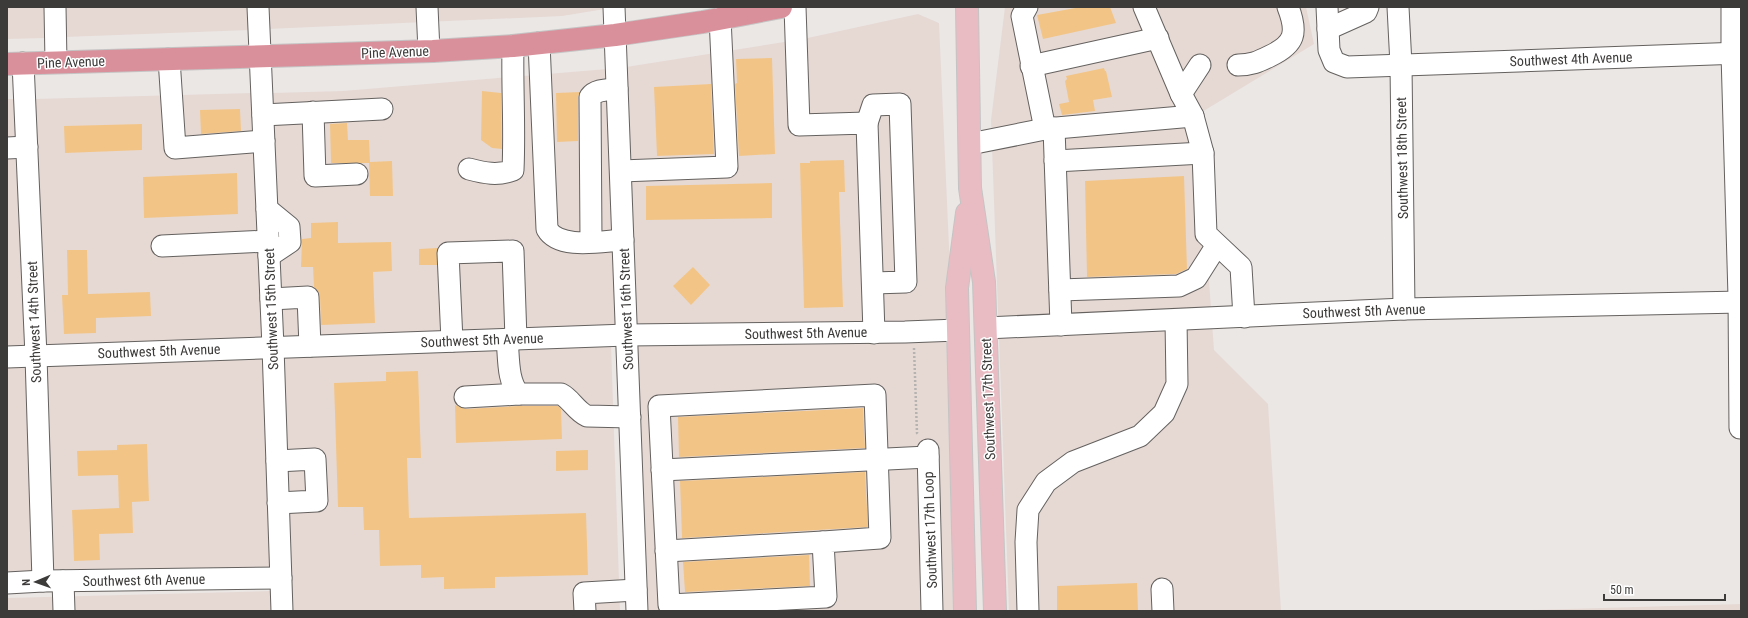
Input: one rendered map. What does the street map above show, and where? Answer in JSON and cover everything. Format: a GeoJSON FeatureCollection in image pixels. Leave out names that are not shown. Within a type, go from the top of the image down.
{"type":"FeatureCollection","features":[{"type":"Feature","properties":{"kind":"highway","name":"Pine Avenue"},"geometry":{"type":"LineString","coordinates":[[15,64],[428,51],[513,46],[615,35],[780,7]]}},
{"type":"Feature","properties":{"kind":"main road","name":"Southwest 17th Street"},"geometry":{"type":"LineString","coordinates":[[966,611],[957,288],[970,188],[967,7]]}},
{"type":"Feature","properties":{"kind":"main road","name":"Southwest 17th Street"},"geometry":{"type":"LineString","coordinates":[[970,188],[984,282],[995,611]]}},
{"type":"Feature","properties":{"kind":"street"},"geometry":{"type":"LineString","coordinates":[[55,7],[56,62]]}},
{"type":"Feature","properties":{"kind":"street","name":"Southwest 15th Street"},"geometry":{"type":"LineString","coordinates":[[258,7],[273,348],[282,611]]}},
{"type":"Feature","properties":{"kind":"street"},"geometry":{"type":"LineString","coordinates":[[427,7],[428,51]]}},
{"type":"Feature","properties":{"kind":"street","name":"Southwest 16th Street"},"geometry":{"type":"LineString","coordinates":[[614,7],[637,611]]}},
{"type":"Feature","properties":{"kind":"street"},"geometry":{"type":"LineString","coordinates":[[795,7],[799,125],[867,123]]}},
{"type":"Feature","properties":{"kind":"street"},"geometry":{"type":"LineString","coordinates":[[1027,7],[1022,16],[1032,66],[1050,129],[1056,161],[1061,325]]}},
{"type":"Feature","properties":{"kind":"street"},"geometry":{"type":"LineString","coordinates":[[1144,7],[1181,94],[1193,116],[1203,154],[1206,234],[1241,267],[1244,317]]}},
{"type":"Feature","properties":{"kind":"street"},"geometry":{"type":"LineString","coordinates":[[1238,65],[1250,65],[1281,51],[1288,45],[1294,35],[1293,20],[1288,7]]}},
{"type":"Feature","properties":{"kind":"street"},"geometry":{"type":"LineString","coordinates":[[1327,7],[1328,29],[1366,12],[1368,7]]}},
{"type":"Feature","properties":{"kind":"street","name":"Southwest 18th Street"},"geometry":{"type":"LineString","coordinates":[[1398,7],[1401,65],[1404,309]]}},
{"type":"Feature","properties":{"kind":"street"},"geometry":{"type":"LineString","coordinates":[[1732,7],[1736,54],[1740,302],[1740,428]]}},
{"type":"Feature","properties":{"kind":"street"},"geometry":{"type":"LineString","coordinates":[[620,172],[727,167],[720,18]]}},
{"type":"Feature","properties":{"kind":"street","name":"Southwest 4th Avenue"},"geometry":{"type":"LineString","coordinates":[[1328,29],[1329,50],[1334,62],[1347,67],[1736,54]]}},
{"type":"Feature","properties":{"kind":"street"},"geometry":{"type":"LineString","coordinates":[[1032,66],[1158,38]]}},
{"type":"Feature","properties":{"kind":"street"},"geometry":{"type":"LineString","coordinates":[[539,43],[548,229],[551,235],[558,240],[574,242],[623,240]]}},
{"type":"Feature","properties":{"kind":"street"},"geometry":{"type":"LineString","coordinates":[[469,169],[482,172],[504,173],[513,170],[513,46]]}},
{"type":"Feature","properties":{"kind":"street"},"geometry":{"type":"LineString","coordinates":[[169,59],[176,148],[264,141]]}},
{"type":"Feature","properties":{"kind":"street","name":"Southwest 14th Street"},"geometry":{"type":"LineString","coordinates":[[15,64],[17,147],[36,356],[53,581],[64,611]]}},
{"type":"Feature","properties":{"kind":"street"},"geometry":{"type":"LineString","coordinates":[[1181,94],[1200,65]]}},
{"type":"Feature","properties":{"kind":"street"},"geometry":{"type":"LineString","coordinates":[[591,242],[590,97],[593,93],[599,91],[617,89]]}},
{"type":"Feature","properties":{"kind":"street"},"geometry":{"type":"LineString","coordinates":[[873,283],[906,282],[900,104],[873,105],[867,123],[874,333]]}},
{"type":"Feature","properties":{"kind":"street"},"geometry":{"type":"LineString","coordinates":[[263,114],[382,109]]}},
{"type":"Feature","properties":{"kind":"street"},"geometry":{"type":"LineString","coordinates":[[313,112],[315,176],[357,174]]}},
{"type":"Feature","properties":{"kind":"street"},"geometry":{"type":"LineString","coordinates":[[970,144],[1050,129],[1193,116]]}},
{"type":"Feature","properties":{"kind":"street"},"geometry":{"type":"LineString","coordinates":[[1056,161],[1203,154]]}},
{"type":"Feature","properties":{"kind":"street"},"geometry":{"type":"LineString","coordinates":[[1060,290],[1179,286],[1196,278],[1217,245]]}},
{"type":"Feature","properties":{"kind":"street"},"geometry":{"type":"LineString","coordinates":[[162,246],[268,248]]}},
{"type":"Feature","properties":{"kind":"street"},"geometry":{"type":"LineString","coordinates":[[452,341],[448,253],[513,251],[511,380],[514,388],[519,394]]}},
{"type":"Feature","properties":{"kind":"street"},"geometry":{"type":"LineString","coordinates":[[271,299],[308,297],[310,346]]}},
{"type":"Feature","properties":{"kind":"street","name":"Southwest 5th Avenue"},"geometry":{"type":"LineString","coordinates":[[986,328],[1404,309],[1740,302]]}},
{"type":"Feature","properties":{"kind":"street"},"geometry":{"type":"LineString","coordinates":[[1028,611],[1026,542],[1028,510],[1046,482],[1073,462],[1140,436],[1164,413],[1177,384],[1176,320]]}},
{"type":"Feature","properties":{"kind":"street","name":"Southwest 5th Avenue"},"geometry":{"type":"LineString","coordinates":[[7,357],[627,335],[874,333],[958,330]]}},
{"type":"Feature","properties":{"kind":"street"},"geometry":{"type":"LineString","coordinates":[[465,398],[519,394],[561,394],[565,396],[581,413],[587,416],[630,417]]}},
{"type":"Feature","properties":{"kind":"street"},"geometry":{"type":"LineString","coordinates":[[666,550],[880,538],[878,460],[874,395],[659,406],[666,550],[669,605],[826,604],[823,542]]}},
{"type":"Feature","properties":{"kind":"street"},"geometry":{"type":"LineString","coordinates":[[662,470],[878,460],[928,454]]}},
{"type":"Feature","properties":{"kind":"street","name":"Southwest 17th Loop"},"geometry":{"type":"LineString","coordinates":[[928,454],[932,611]]}},
{"type":"Feature","properties":{"kind":"street"},"geometry":{"type":"LineString","coordinates":[[277,461],[316,459],[317,494],[317,501],[278,503]]}},
{"type":"Feature","properties":{"kind":"street","name":"Southwest 6th Avenue"},"geometry":{"type":"LineString","coordinates":[[7,583],[281,578]]}},
{"type":"Feature","properties":{"kind":"street"},"geometry":{"type":"LineString","coordinates":[[1162,589],[1163,611]]}},
{"type":"Feature","properties":{"kind":"street"},"geometry":{"type":"LineString","coordinates":[[585,611],[584,593],[636,590]]}},
{"type":"Feature","properties":{"kind":"path"},"geometry":{"type":"LineString","coordinates":[[914,332],[917,433],[928,454]]}},
{"type":"Feature","properties":{"kind":"shaded area"},"geometry":{"type":"Polygon","coordinates":[[[7,7],[45,7],[46,38],[7,39],[7,7]]]}},
{"type":"Feature","properties":{"kind":"shaded area"},"geometry":{"type":"Polygon","coordinates":[[[64,7],[249,7],[250,30],[65,37],[64,7]]]}},
{"type":"Feature","properties":{"kind":"shaded area"},"geometry":{"type":"Polygon","coordinates":[[[268,7],[605,7],[605,9],[562,16],[268,29],[268,7]]]}},
{"type":"Feature","properties":{"kind":"shaded area"},"geometry":{"type":"Polygon","coordinates":[[[1005,7],[1306,7],[1314,44],[1197,115],[1214,350],[1268,404],[1281,611],[1009,611],[991,120],[1005,7]]]}},
{"type":"Feature","properties":{"kind":"shaded area"},"geometry":{"type":"Polygon","coordinates":[[[918,14],[939,23],[950,269],[949,322],[636,327],[626,67],[803,39],[918,14]]]}},
{"type":"Feature","properties":{"kind":"shaded area"},"geometry":{"type":"Polygon","coordinates":[[[607,69],[617,327],[282,339],[271,93],[343,91],[607,69]]]}},
{"type":"Feature","properties":{"kind":"shaded area"},"geometry":{"type":"Polygon","coordinates":[[[252,93],[263,340],[45,347],[34,99],[252,93]]]}},
{"type":"Feature","properties":{"kind":"shaded area"},"geometry":{"type":"Polygon","coordinates":[[[7,99],[16,99],[26,348],[7,349],[7,99]]]}},
{"type":"Feature","properties":{"kind":"shaded area"},"geometry":{"type":"Polygon","coordinates":[[[949,339],[956,611],[646,611],[637,343],[949,339]]]}},
{"type":"Feature","properties":{"kind":"shaded area"},"geometry":{"type":"Polygon","coordinates":[[[611,344],[620,611],[291,611],[283,355],[611,344]]]}},
{"type":"Feature","properties":{"kind":"shaded area"},"geometry":{"type":"Polygon","coordinates":[[[264,356],[271,570],[52,572],[46,364],[264,356]]]}},
{"type":"Feature","properties":{"kind":"shaded area"},"geometry":{"type":"Polygon","coordinates":[[[27,365],[33,573],[7,575],[7,366],[27,365]]]}},
{"type":"Feature","properties":{"kind":"shaded area"},"geometry":{"type":"Polygon","coordinates":[[[272,591],[273,611],[7,611],[7,598],[272,591]]]}},
{"type":"Feature","properties":{"kind":"shaded area"},"geometry":{"type":"Polygon","coordinates":[[[1741,604],[1741,611],[1500,611],[1741,604]]]}},
{"type":"Feature","properties":{"kind":"building"},"geometry":{"type":"Polygon","coordinates":[[[1081,7],[1110,7],[1116,23],[1043,39],[1037,15],[1081,7]]]}},
{"type":"Feature","properties":{"kind":"building"},"geometry":{"type":"Polygon","coordinates":[[[772,58],[775,154],[739,156],[735,84],[737,83],[736,59],[772,58]]]}},
{"type":"Feature","properties":{"kind":"building"},"geometry":{"type":"Polygon","coordinates":[[[1104,68],[1112,97],[1093,100],[1095,111],[1062,115],[1059,104],[1069,102],[1065,81],[1067,79],[1066,76],[1104,68]]]}},
{"type":"Feature","properties":{"kind":"building"},"geometry":{"type":"Polygon","coordinates":[[[711,84],[714,154],[657,156],[654,87],[711,84]]]}},
{"type":"Feature","properties":{"kind":"building"},"geometry":{"type":"Polygon","coordinates":[[[482,91],[501,93],[502,149],[492,148],[481,140],[482,91]]]}},
{"type":"Feature","properties":{"kind":"building"},"geometry":{"type":"Polygon","coordinates":[[[580,92],[578,97],[578,141],[557,142],[556,93],[580,92]]]}},
{"type":"Feature","properties":{"kind":"building"},"geometry":{"type":"Polygon","coordinates":[[[240,109],[241,131],[201,134],[200,110],[240,109]]]}},
{"type":"Feature","properties":{"kind":"building"},"geometry":{"type":"Polygon","coordinates":[[[347,123],[348,140],[369,140],[370,162],[392,161],[393,196],[370,196],[369,163],[331,163],[330,124],[347,123]]]}},
{"type":"Feature","properties":{"kind":"building"},"geometry":{"type":"Polygon","coordinates":[[[142,124],[142,150],[65,153],[64,126],[142,124]]]}},
{"type":"Feature","properties":{"kind":"building"},"geometry":{"type":"Polygon","coordinates":[[[844,160],[845,192],[839,192],[843,307],[804,308],[800,163],[810,163],[810,161],[844,160]]]}},
{"type":"Feature","properties":{"kind":"building"},"geometry":{"type":"Polygon","coordinates":[[[237,173],[238,214],[144,218],[143,177],[237,173]]]}},
{"type":"Feature","properties":{"kind":"building"},"geometry":{"type":"Polygon","coordinates":[[[1184,176],[1187,269],[1176,274],[1087,277],[1085,181],[1184,176]]]}},
{"type":"Feature","properties":{"kind":"building"},"geometry":{"type":"Polygon","coordinates":[[[772,183],[772,218],[646,220],[646,186],[772,183]]]}},
{"type":"Feature","properties":{"kind":"building"},"geometry":{"type":"Polygon","coordinates":[[[338,222],[338,243],[391,242],[392,271],[373,272],[375,323],[321,325],[320,297],[318,291],[314,287],[313,267],[301,267],[302,239],[311,238],[311,223],[338,222]]]}},
{"type":"Feature","properties":{"kind":"building"},"geometry":{"type":"Polygon","coordinates":[[[437,248],[437,265],[419,265],[419,249],[437,248]]]}},
{"type":"Feature","properties":{"kind":"building"},"geometry":{"type":"Polygon","coordinates":[[[67,250],[87,250],[88,294],[150,292],[151,316],[96,318],[96,333],[64,334],[62,295],[68,295],[67,250]]]}},
{"type":"Feature","properties":{"kind":"building"},"geometry":{"type":"Polygon","coordinates":[[[693,267],[710,285],[691,305],[673,286],[693,267]]]}},
{"type":"Feature","properties":{"kind":"building"},"geometry":{"type":"Polygon","coordinates":[[[418,371],[421,458],[407,458],[409,518],[586,513],[588,575],[495,577],[495,588],[444,589],[444,577],[421,578],[421,565],[380,566],[379,530],[364,530],[363,507],[338,507],[334,383],[386,381],[386,372],[418,371]]]}},
{"type":"Feature","properties":{"kind":"building"},"geometry":{"type":"Polygon","coordinates":[[[455,405],[466,409],[519,406],[558,406],[561,409],[562,439],[456,443],[455,405]]]}},
{"type":"Feature","properties":{"kind":"building"},"geometry":{"type":"Polygon","coordinates":[[[863,408],[865,448],[679,457],[678,417],[863,408]]]}},
{"type":"Feature","properties":{"kind":"building"},"geometry":{"type":"Polygon","coordinates":[[[147,444],[149,501],[132,502],[133,533],[99,534],[100,560],[74,561],[72,510],[119,508],[118,475],[78,476],[77,451],[117,450],[117,445],[147,444]]]}},
{"type":"Feature","properties":{"kind":"building"},"geometry":{"type":"Polygon","coordinates":[[[588,450],[588,470],[556,471],[556,451],[588,450]]]}},
{"type":"Feature","properties":{"kind":"building"},"geometry":{"type":"Polygon","coordinates":[[[865,472],[868,527],[682,538],[680,481],[865,472]]]}},
{"type":"Feature","properties":{"kind":"building"},"geometry":{"type":"Polygon","coordinates":[[[809,555],[810,586],[685,592],[683,562],[809,555]]]}},
{"type":"Feature","properties":{"kind":"building"},"geometry":{"type":"Polygon","coordinates":[[[1137,583],[1138,611],[1057,611],[1057,586],[1137,583]]]}}]}
